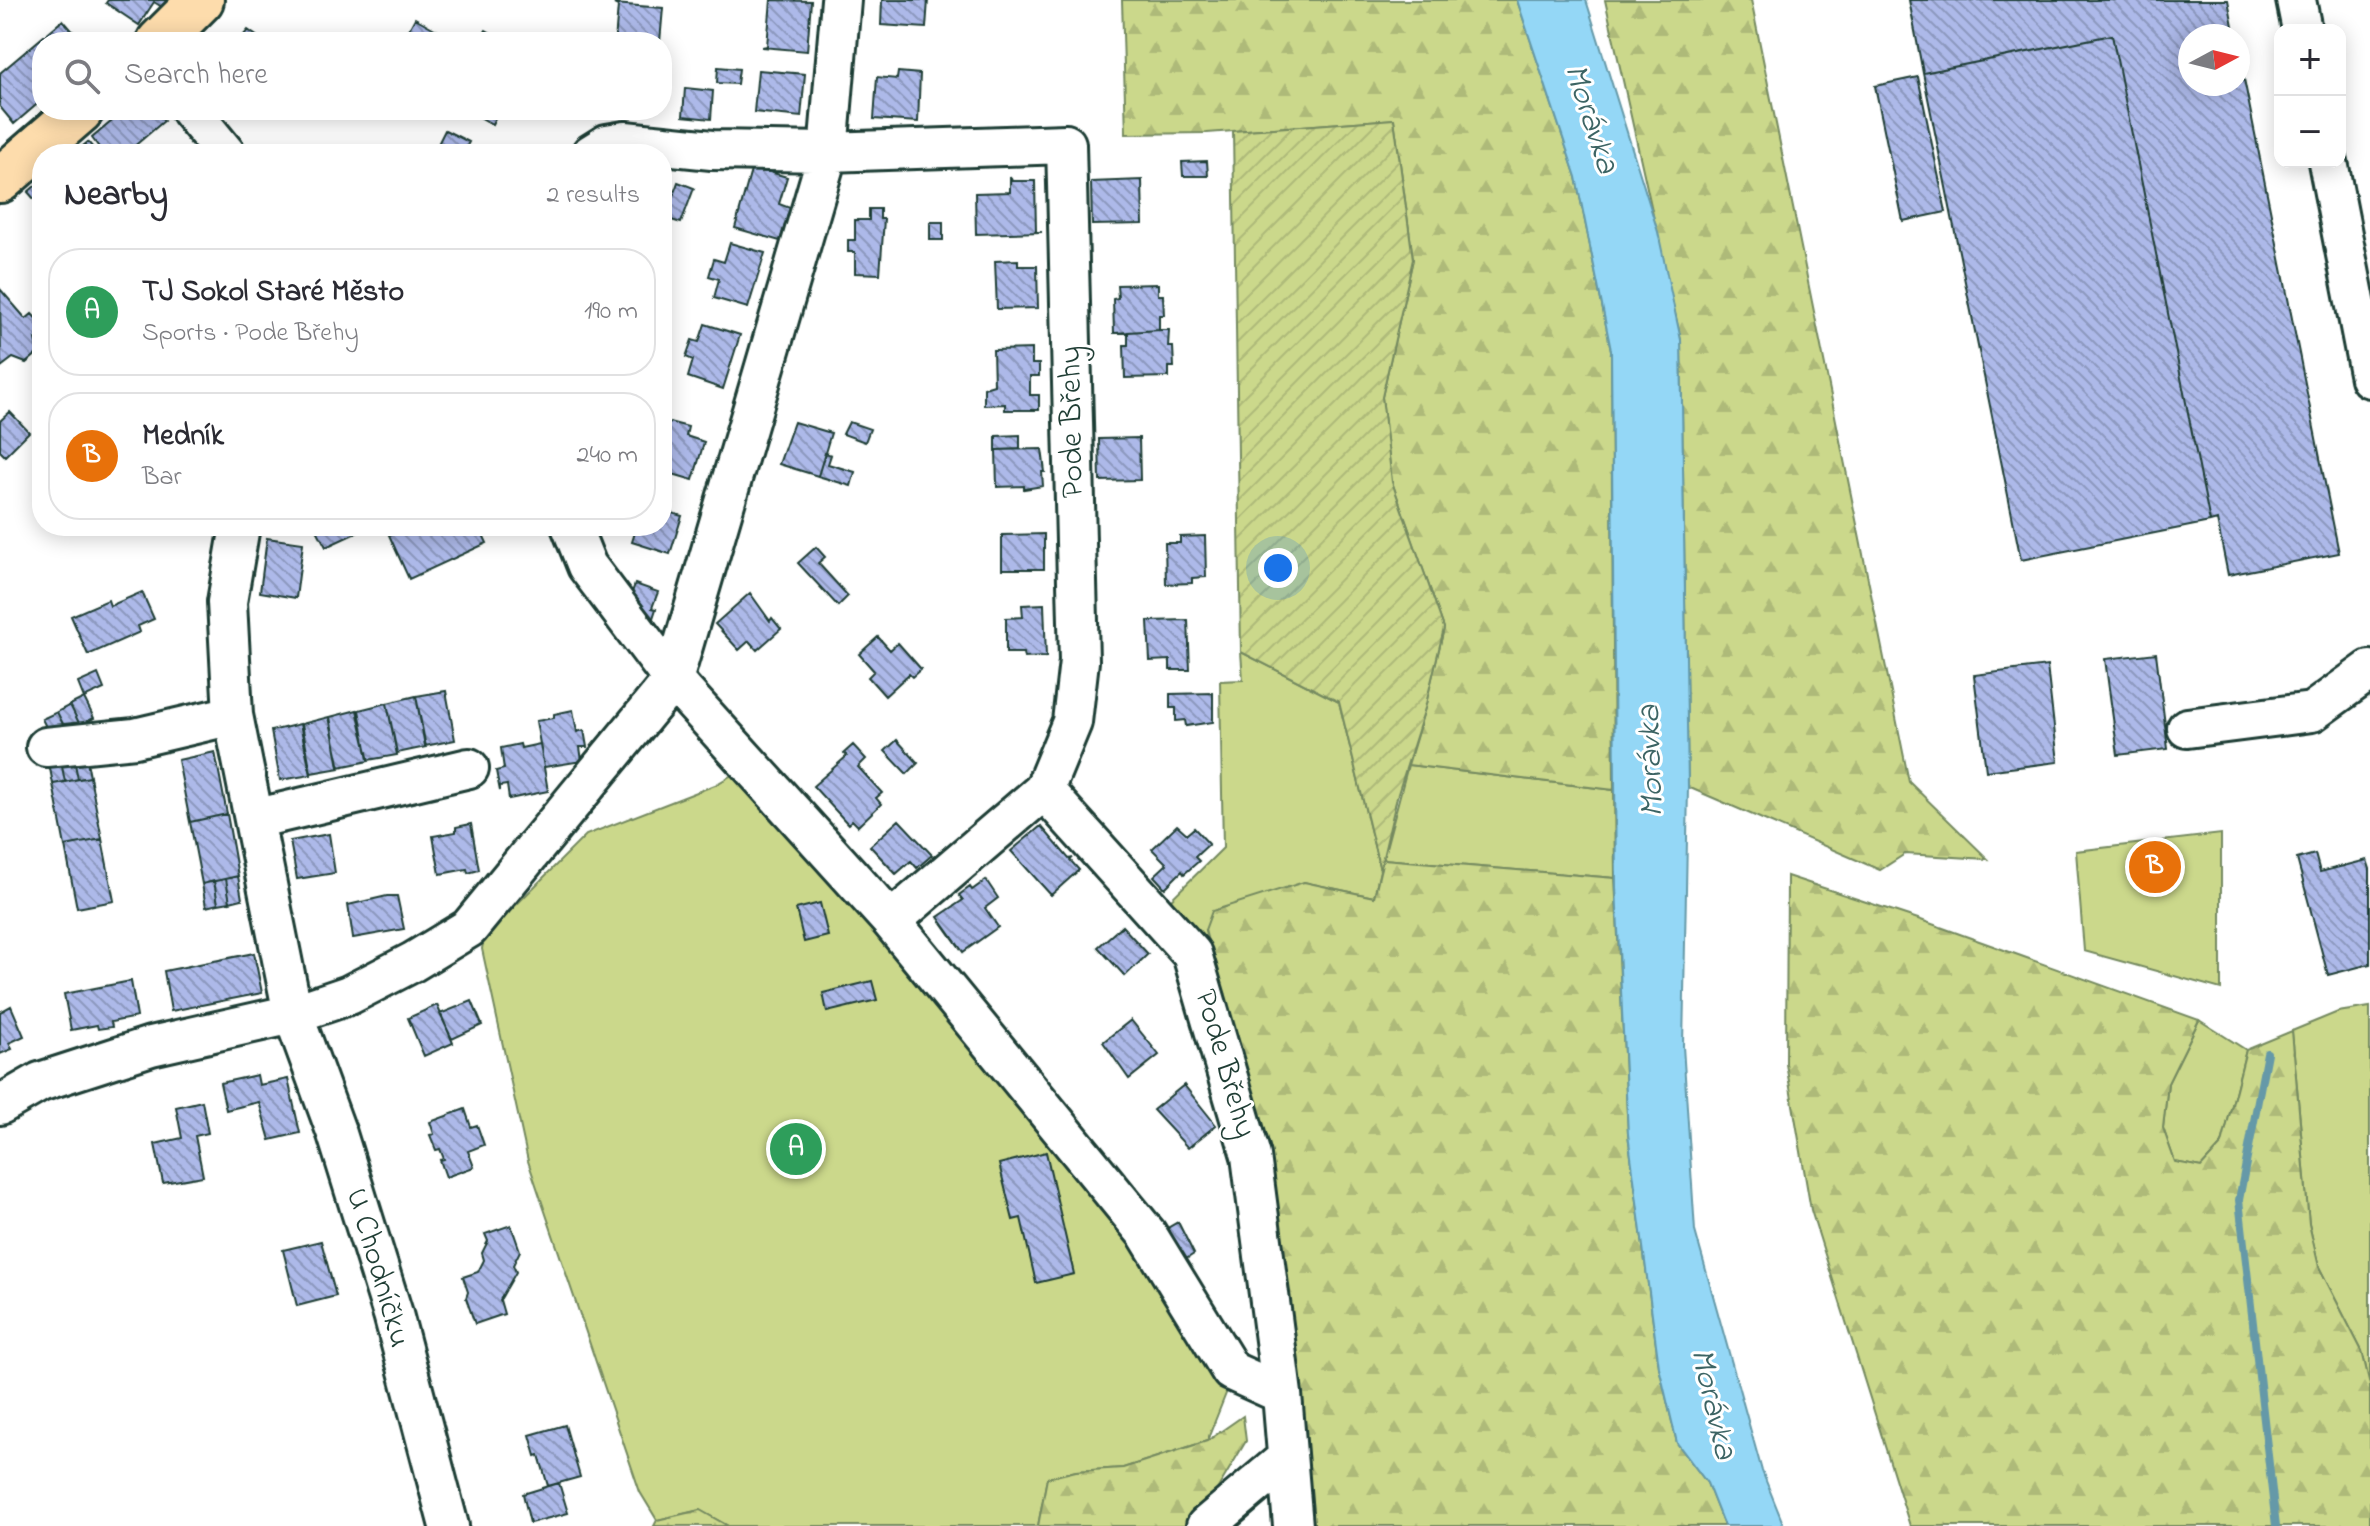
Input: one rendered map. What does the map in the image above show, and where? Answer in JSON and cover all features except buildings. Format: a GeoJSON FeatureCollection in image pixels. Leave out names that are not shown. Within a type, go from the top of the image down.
{"type":"FeatureCollection","features":[{"type":"Feature","properties":{"kind":"main road"},"geometry":{"type":"LineString","coordinates":[[169,32],[201,0]]}},
{"type":"Feature","properties":{"kind":"main road"},"geometry":{"type":"LineString","coordinates":[[42,144],[69,120]]}},
{"type":"Feature","properties":{"kind":"main road"},"geometry":{"type":"LineString","coordinates":[[0,180],[32,152]]}},
{"type":"Feature","properties":{"kind":"street"},"geometry":{"type":"LineString","coordinates":[[0,1105],[40,1082],[151,1046],[293,1014],[349,995],[469,928],[673,680],[828,152],[841,0]]}},
{"type":"Feature","properties":{"kind":"street"},"geometry":{"type":"LineString","coordinates":[[2296,0],[2301,24]]}},
{"type":"Feature","properties":{"kind":"street"},"geometry":{"type":"LineString","coordinates":[[198,120],[218,144]]}},
{"type":"Feature","properties":{"kind":"street"},"geometry":{"type":"LineString","coordinates":[[607,144],[625,141],[654,144]]}},
{"type":"Feature","properties":{"kind":"street","name":"Pode Břehy"},"geometry":{"type":"LineString","coordinates":[[828,152],[1066,144],[1079,661],[1072,722],[1044,790],[891,921]]}},
{"type":"Feature","properties":{"kind":"street"},"geometry":{"type":"LineString","coordinates":[[672,146],[712,150],[828,152]]}},
{"type":"Feature","properties":{"kind":"street"},"geometry":{"type":"LineString","coordinates":[[2329,168],[2370,378]]}},
{"type":"Feature","properties":{"kind":"street","name":"U Chodníčku"},"geometry":{"type":"LineString","coordinates":[[238,536],[227,602],[233,715],[293,1014],[337,1134],[393,1314],[449,1526]]}},
{"type":"Feature","properties":{"kind":"street"},"geometry":{"type":"LineString","coordinates":[[575,536],[587,566],[673,680],[891,921],[1147,1234],[1231,1371],[1282,1394]]}},
{"type":"Feature","properties":{"kind":"street"},"geometry":{"type":"LineString","coordinates":[[2187,728],[2312,712],[2370,670]]}},
{"type":"Feature","properties":{"kind":"street"},"geometry":{"type":"LineString","coordinates":[[46,747],[135,738],[233,715]]}},
{"type":"Feature","properties":{"kind":"street"},"geometry":{"type":"LineString","coordinates":[[254,819],[469,768]]}},
{"type":"Feature","properties":{"kind":"street","name":"Pode Břehy"},"geometry":{"type":"LineString","coordinates":[[1044,790],[1192,954],[1251,1156],[1282,1394],[1293,1526]]}},
{"type":"Feature","properties":{"kind":"street"},"geometry":{"type":"LineString","coordinates":[[1206,1526],[1287,1458]]}},
{"type":"Feature","properties":{"kind":"green space"},"geometry":{"type":"Polygon","coordinates":[[[1122,0],[1517,0],[1576,177],[1611,350],[1614,790],[1408,765],[1444,628],[1392,482],[1382,397],[1413,259],[1394,119],[1207,133],[1126,134],[1122,0]]]}},
{"type":"Feature","properties":{"kind":"green space"},"geometry":{"type":"Polygon","coordinates":[[[1605,0],[1751,0],[1909,782],[1988,859],[1905,854],[1880,870],[1688,787],[1681,340],[1605,0]]]}},
{"type":"Feature","properties":{"kind":"green space"},"geometry":{"type":"Polygon","coordinates":[[[1394,119],[1413,259],[1382,397],[1392,482],[1444,628],[1380,870],[1339,702],[1241,652],[1233,131],[1394,119]]]}},
{"type":"Feature","properties":{"kind":"green space"},"geometry":{"type":"Polygon","coordinates":[[[1241,652],[1339,702],[1380,870],[1374,897],[1304,882],[1205,930],[1210,946],[1198,953],[1161,909],[1223,848],[1220,681],[1243,680],[1241,652]]]}},
{"type":"Feature","properties":{"kind":"green space"},"geometry":{"type":"Polygon","coordinates":[[[1408,765],[1614,790],[1615,878],[1383,859],[1408,765]]]}},
{"type":"Feature","properties":{"kind":"green space"},"geometry":{"type":"Polygon","coordinates":[[[737,772],[1056,1137],[1231,1381],[1207,1441],[1123,1468],[1076,1471],[1047,1478],[1038,1526],[728,1526],[699,1510],[657,1520],[640,1492],[528,1161],[482,949],[484,937],[586,835],[715,785],[737,772]]]}},
{"type":"Feature","properties":{"kind":"green space"},"geometry":{"type":"Polygon","coordinates":[[[2221,834],[2221,989],[2084,951],[2076,851],[2221,834]]]}},
{"type":"Feature","properties":{"kind":"green space"},"geometry":{"type":"Polygon","coordinates":[[[1383,859],[1615,878],[1628,1134],[1659,1367],[1677,1443],[1707,1483],[1724,1526],[1309,1526],[1264,1154],[1205,930],[1212,911],[1304,882],[1374,897],[1383,859]]]}},
{"type":"Feature","properties":{"kind":"green space"},"geometry":{"type":"Polygon","coordinates":[[[1787,876],[1918,919],[2199,1020],[2168,1083],[2163,1128],[2175,1162],[2201,1167],[2222,1144],[2246,1050],[2292,1031],[2309,1224],[2319,1267],[2362,1351],[2370,1385],[2370,1526],[1910,1526],[1811,1210],[1786,1064],[1787,876]]]}},
{"type":"Feature","properties":{"kind":"green space"},"geometry":{"type":"Polygon","coordinates":[[[2370,1007],[2370,1385],[2362,1351],[2319,1267],[2309,1224],[2292,1031],[2338,1012],[2370,1007]]]}},
{"type":"Feature","properties":{"kind":"green space"},"geometry":{"type":"Polygon","coordinates":[[[2199,1020],[2246,1050],[2222,1144],[2201,1167],[2175,1162],[2163,1128],[2168,1083],[2199,1020]]]}},
{"type":"Feature","properties":{"kind":"green space"},"geometry":{"type":"Polygon","coordinates":[[[1243,1416],[1246,1441],[1193,1526],[1038,1526],[1047,1478],[1076,1471],[1123,1468],[1207,1441],[1243,1416]]]}},
{"type":"Feature","properties":{"kind":"green space"},"geometry":{"type":"Polygon","coordinates":[[[700,1510],[728,1526],[654,1526],[657,1520],[700,1510]]]}},
{"type":"Feature","properties":{"kind":"water","name":"Morávka"},"geometry":{"type":"Polygon","coordinates":[[[1517,0],[1586,0],[1658,232],[1681,340],[1688,787],[1683,1046],[1695,1231],[1762,1471],[1784,1526],[1724,1526],[1707,1483],[1677,1443],[1659,1367],[1628,1134],[1616,887],[1611,350],[1576,177],[1517,0]]]}},
{"type":"Feature","properties":{"kind":"waterway"},"geometry":{"type":"LineString","coordinates":[[2267,1053],[2239,1200],[2276,1526]]}},
{"type":"Feature","properties":{"kind":"place","name":"Medník"},"geometry":{"type":"Point","coordinates":[2155,867]}},
{"type":"Feature","properties":{"kind":"place","name":"TJ Sokol Staré Město"},"geometry":{"type":"Point","coordinates":[796,1149]}}]}
